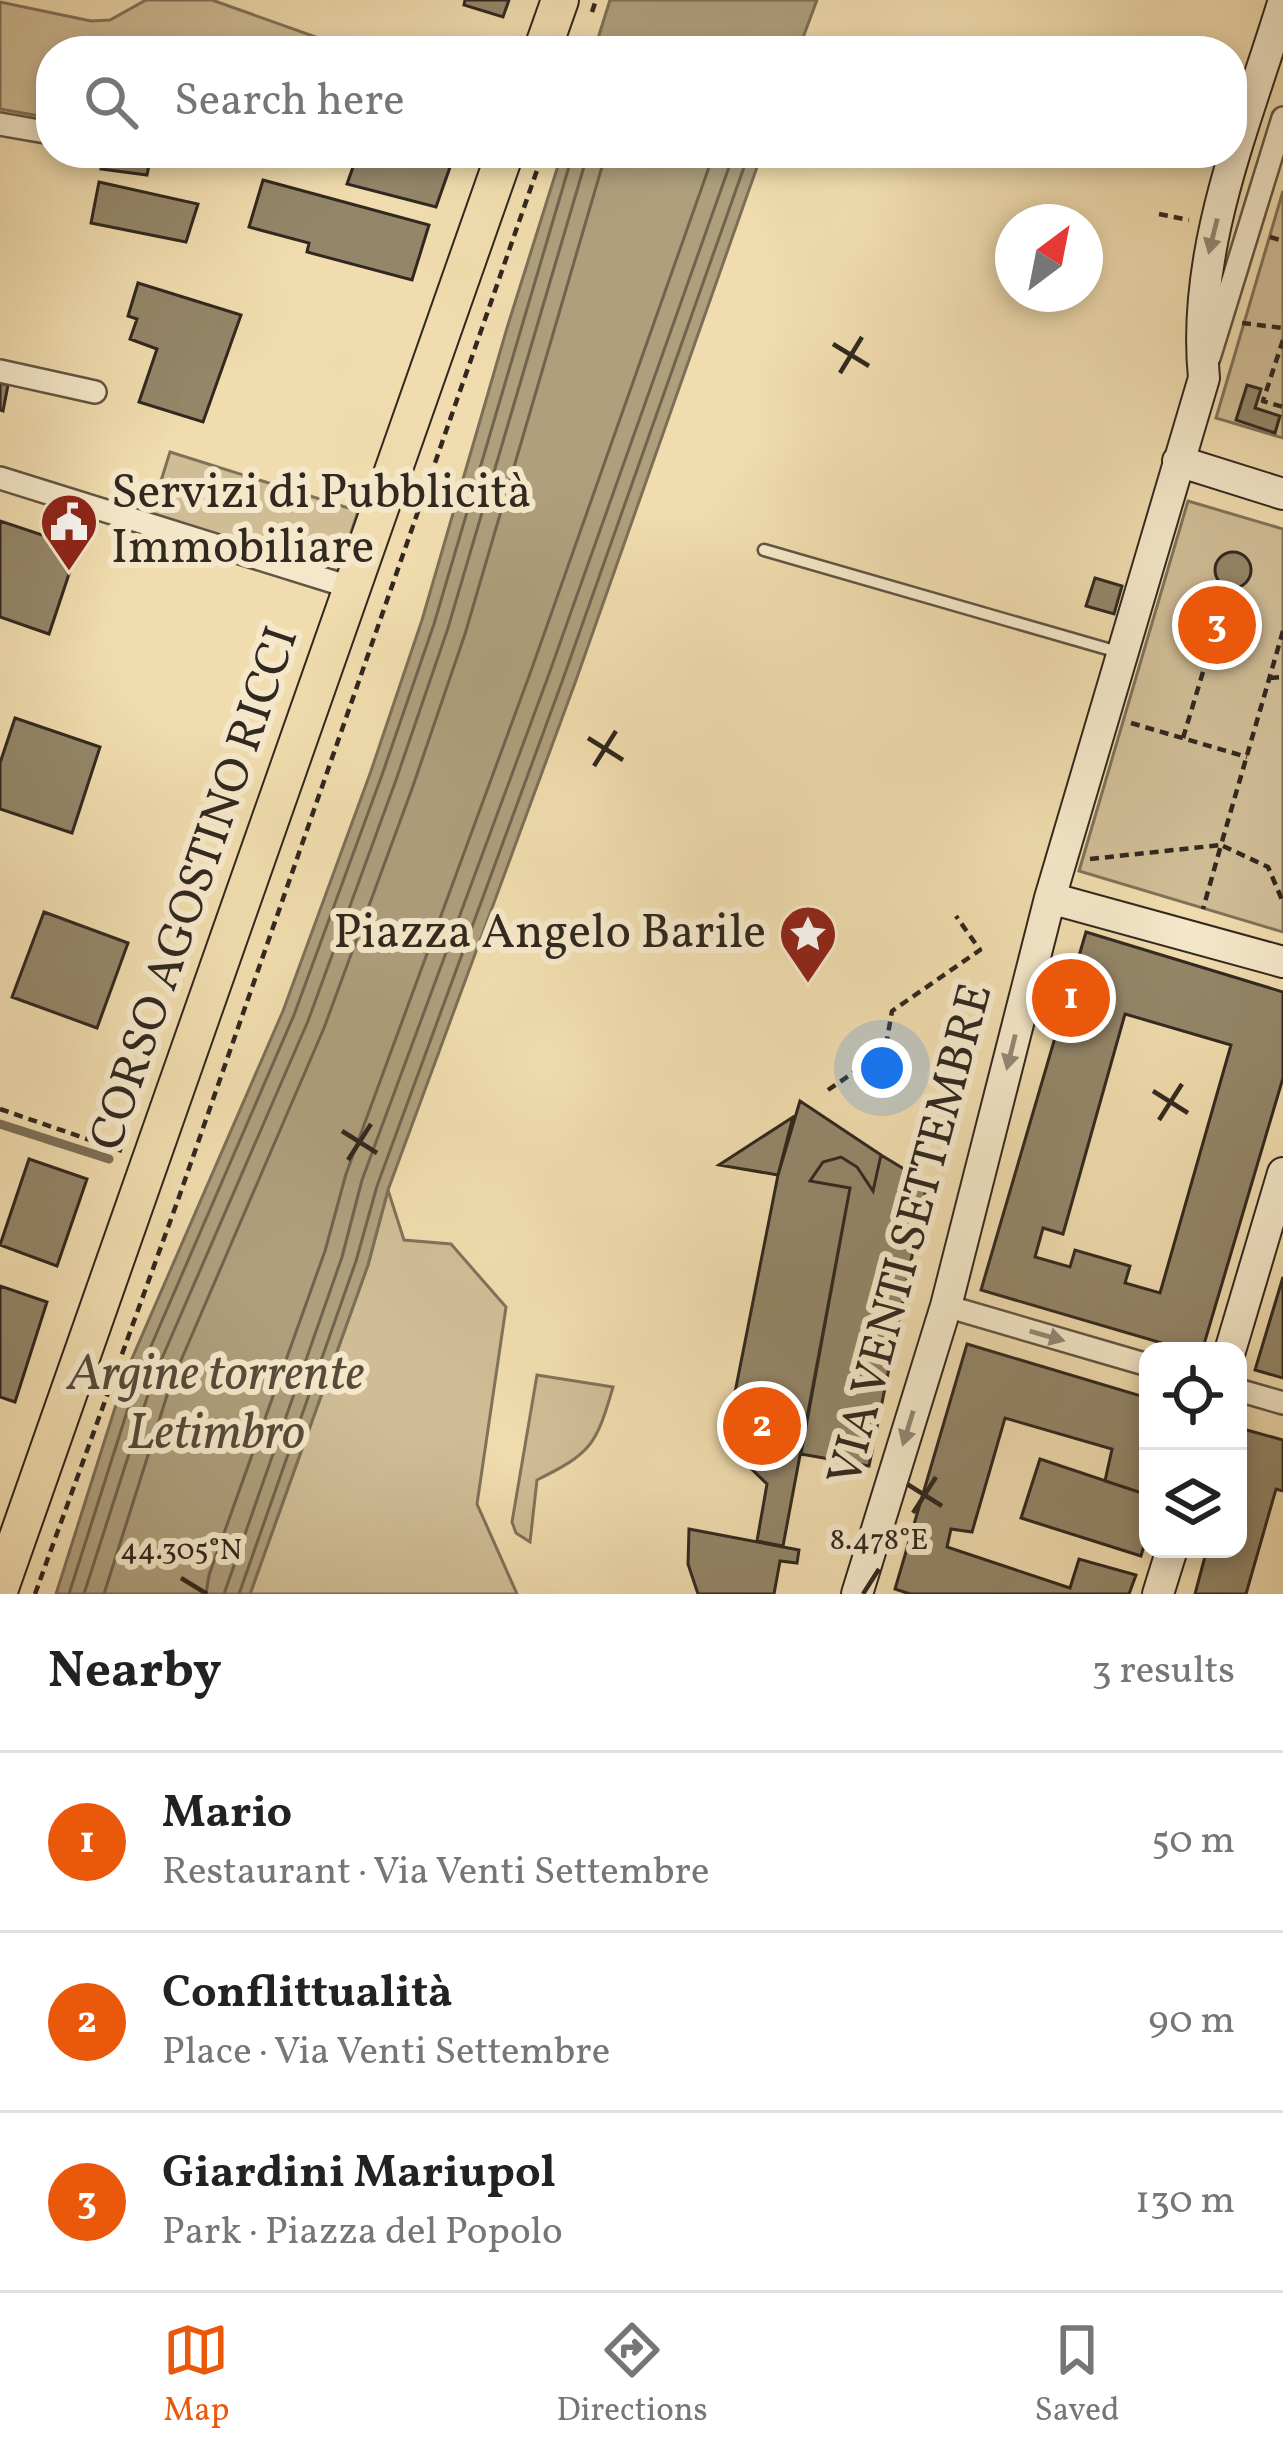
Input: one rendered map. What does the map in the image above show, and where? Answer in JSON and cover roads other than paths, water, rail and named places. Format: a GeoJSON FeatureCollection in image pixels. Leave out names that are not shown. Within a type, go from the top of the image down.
{"type":"FeatureCollection","features":[{"type":"Feature","properties":{"kind":"main road"},"geometry":{"type":"LineString","coordinates":[[547,36],[560,0]]}},
{"type":"Feature","properties":{"kind":"main road","name":"CORSO AGOSTINO RICCI"},"geometry":{"type":"LineString","coordinates":[[0,1588],[500,168]]}},
{"type":"Feature","properties":{"kind":"street"},"geometry":{"type":"LineString","coordinates":[[1247,126],[1283,3]]}},
{"type":"Feature","properties":{"kind":"street"},"geometry":{"type":"LineString","coordinates":[[1204,378],[1283,118]]}},
{"type":"Feature","properties":{"kind":"street"},"geometry":{"type":"LineString","coordinates":[[0,124],[36,130]]}},
{"type":"Feature","properties":{"kind":"street"},"geometry":{"type":"LineString","coordinates":[[1204,378],[1199,335],[1207,263],[1235,168]]}},
{"type":"Feature","properties":{"kind":"street"},"geometry":{"type":"LineString","coordinates":[[0,371],[95,392]]}},
{"type":"Feature","properties":{"kind":"street","name":"VIA VENTI SETTEMBRE"},"geometry":{"type":"LineString","coordinates":[[857,1594],[946,1306],[1050,898],[1204,378]]}},
{"type":"Feature","properties":{"kind":"street"},"geometry":{"type":"LineString","coordinates":[[1178,461],[1283,494]]}},
{"type":"Feature","properties":{"kind":"street"},"geometry":{"type":"LineString","coordinates":[[0,478],[353,588]]}},
{"type":"Feature","properties":{"kind":"street"},"geometry":{"type":"LineString","coordinates":[[1050,898],[1283,962]]}},
{"type":"Feature","properties":{"kind":"street"},"geometry":{"type":"LineString","coordinates":[[1233,1342],[1283,1173]]}},
{"type":"Feature","properties":{"kind":"street"},"geometry":{"type":"LineString","coordinates":[[946,1306],[1139,1363]]}},
{"type":"Feature","properties":{"kind":"street"},"geometry":{"type":"LineString","coordinates":[[1247,1393],[1283,1403]]}},
{"type":"Feature","properties":{"kind":"street"},"geometry":{"type":"LineString","coordinates":[[1158,1594],[1169,1558]]}},
{"type":"Feature","properties":{"kind":"lane"},"geometry":{"type":"LineString","coordinates":[[764,550],[1121,652]]}},
{"type":"Feature","properties":{"kind":"water"},"geometry":{"type":"Polygon","coordinates":[[[610,0],[817,0],[804,36],[599,36],[610,0]]]}},
{"type":"Feature","properties":{"kind":"water","name":"Argine torrente Letimbro"},"geometry":{"type":"Polygon","coordinates":[[[557,168],[757,168],[575,683],[388,1190],[368,1265],[250,1594],[56,1594],[127,1370],[283,1011],[371,771],[422,620],[557,168]]]}},
{"type":"Feature","properties":{"kind":"waterway"},"geometry":{"type":"LineString","coordinates":[[0,1124],[109,1159]]}},
{"type":"Feature","properties":{"kind":"place","name":"Servizi di Pubblicità Immobiliare"},"geometry":{"type":"Point","coordinates":[69,573]}},
{"type":"Feature","properties":{"kind":"place","name":"Giardini Mariupol"},"geometry":{"type":"Point","coordinates":[1217,625]}},
{"type":"Feature","properties":{"kind":"place","name":"Piazza Angelo Barile"},"geometry":{"type":"Point","coordinates":[808,985]}},
{"type":"Feature","properties":{"kind":"place","name":"Mario"},"geometry":{"type":"Point","coordinates":[1071,998]}},
{"type":"Feature","properties":{"kind":"place","name":"Conflittualità"},"geometry":{"type":"Point","coordinates":[762,1426]}}]}
